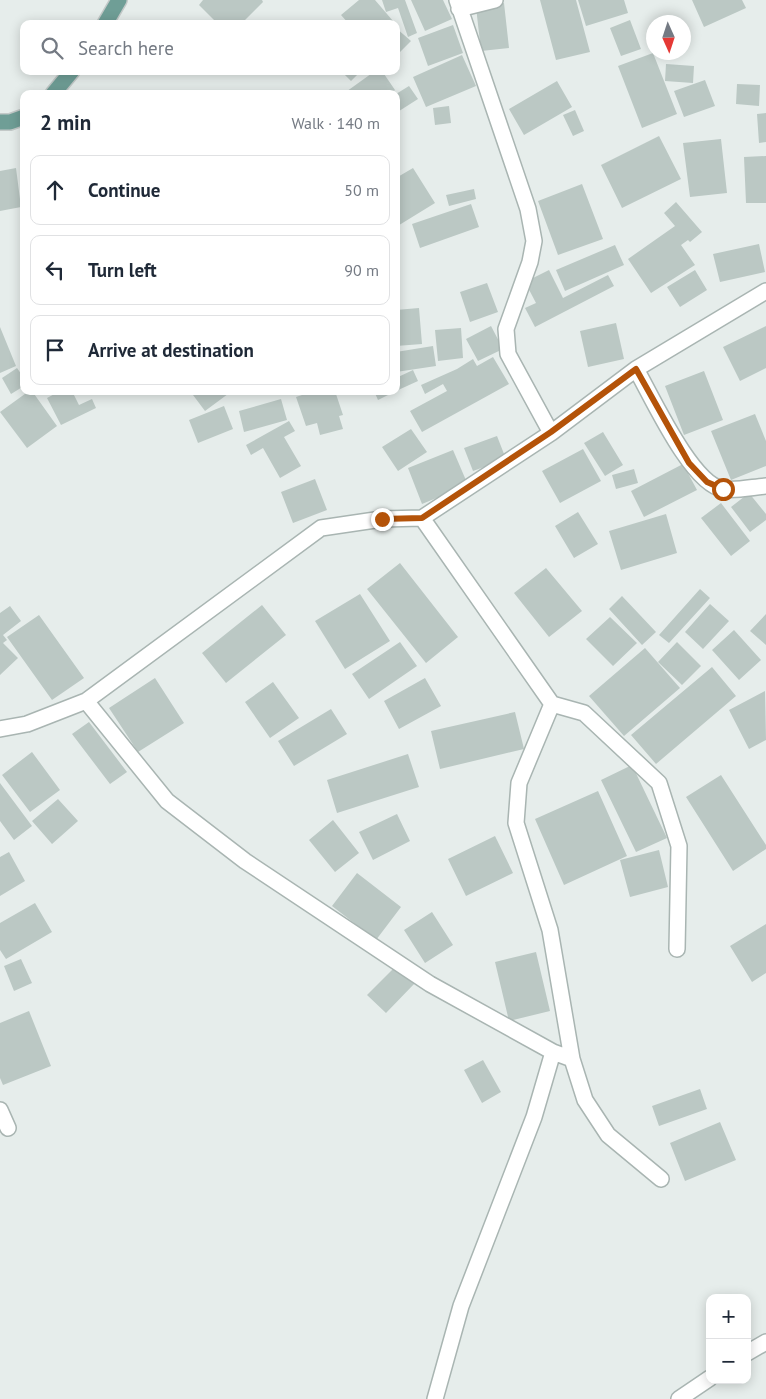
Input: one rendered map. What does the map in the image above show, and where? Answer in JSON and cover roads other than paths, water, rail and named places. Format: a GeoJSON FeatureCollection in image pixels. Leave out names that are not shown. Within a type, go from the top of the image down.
{"type":"FeatureCollection","features":[{"type":"Feature","properties":{"kind":"main road"},"geometry":{"type":"LineString","coordinates":[[106,20],[119,0]]}},
{"type":"Feature","properties":{"kind":"main road"},"geometry":{"type":"LineString","coordinates":[[56,90],[69,75]]}},
{"type":"Feature","properties":{"kind":"main road"},"geometry":{"type":"LineString","coordinates":[[0,122],[10,122],[20,118]]}},
{"type":"Feature","properties":{"kind":"street"},"geometry":{"type":"LineString","coordinates":[[495,0],[458,4],[528,209],[534,241],[530,262],[506,329],[508,354],[551,432]]}},
{"type":"Feature","properties":{"kind":"street"},"geometry":{"type":"LineString","coordinates":[[0,729],[27,724],[86,701],[321,528],[382,519],[422,518],[551,432],[636,369],[766,291]]}},
{"type":"Feature","properties":{"kind":"street"},"geometry":{"type":"LineString","coordinates":[[636,369],[689,463],[707,482],[723,489],[766,486]]}},
{"type":"Feature","properties":{"kind":"street"},"geometry":{"type":"LineString","coordinates":[[422,518],[552,704],[584,713],[659,783],[679,846],[677,949]]}},
{"type":"Feature","properties":{"kind":"street"},"geometry":{"type":"LineString","coordinates":[[86,701],[167,801],[244,861],[430,984],[553,1052],[572,1059]]}},
{"type":"Feature","properties":{"kind":"street"},"geometry":{"type":"LineString","coordinates":[[552,704],[519,783],[516,823],[550,930],[572,1059],[585,1100],[608,1135],[661,1179]]}},
{"type":"Feature","properties":{"kind":"street"},"geometry":{"type":"LineString","coordinates":[[435,1399],[461,1306],[534,1117],[553,1052]]}},
{"type":"Feature","properties":{"kind":"street"},"geometry":{"type":"LineString","coordinates":[[0,1110],[8,1128]]}},
{"type":"Feature","properties":{"kind":"street"},"geometry":{"type":"LineString","coordinates":[[751,1351],[766,1342]]}},
{"type":"Feature","properties":{"kind":"street"},"geometry":{"type":"LineString","coordinates":[[679,1399],[706,1381]]}}]}
